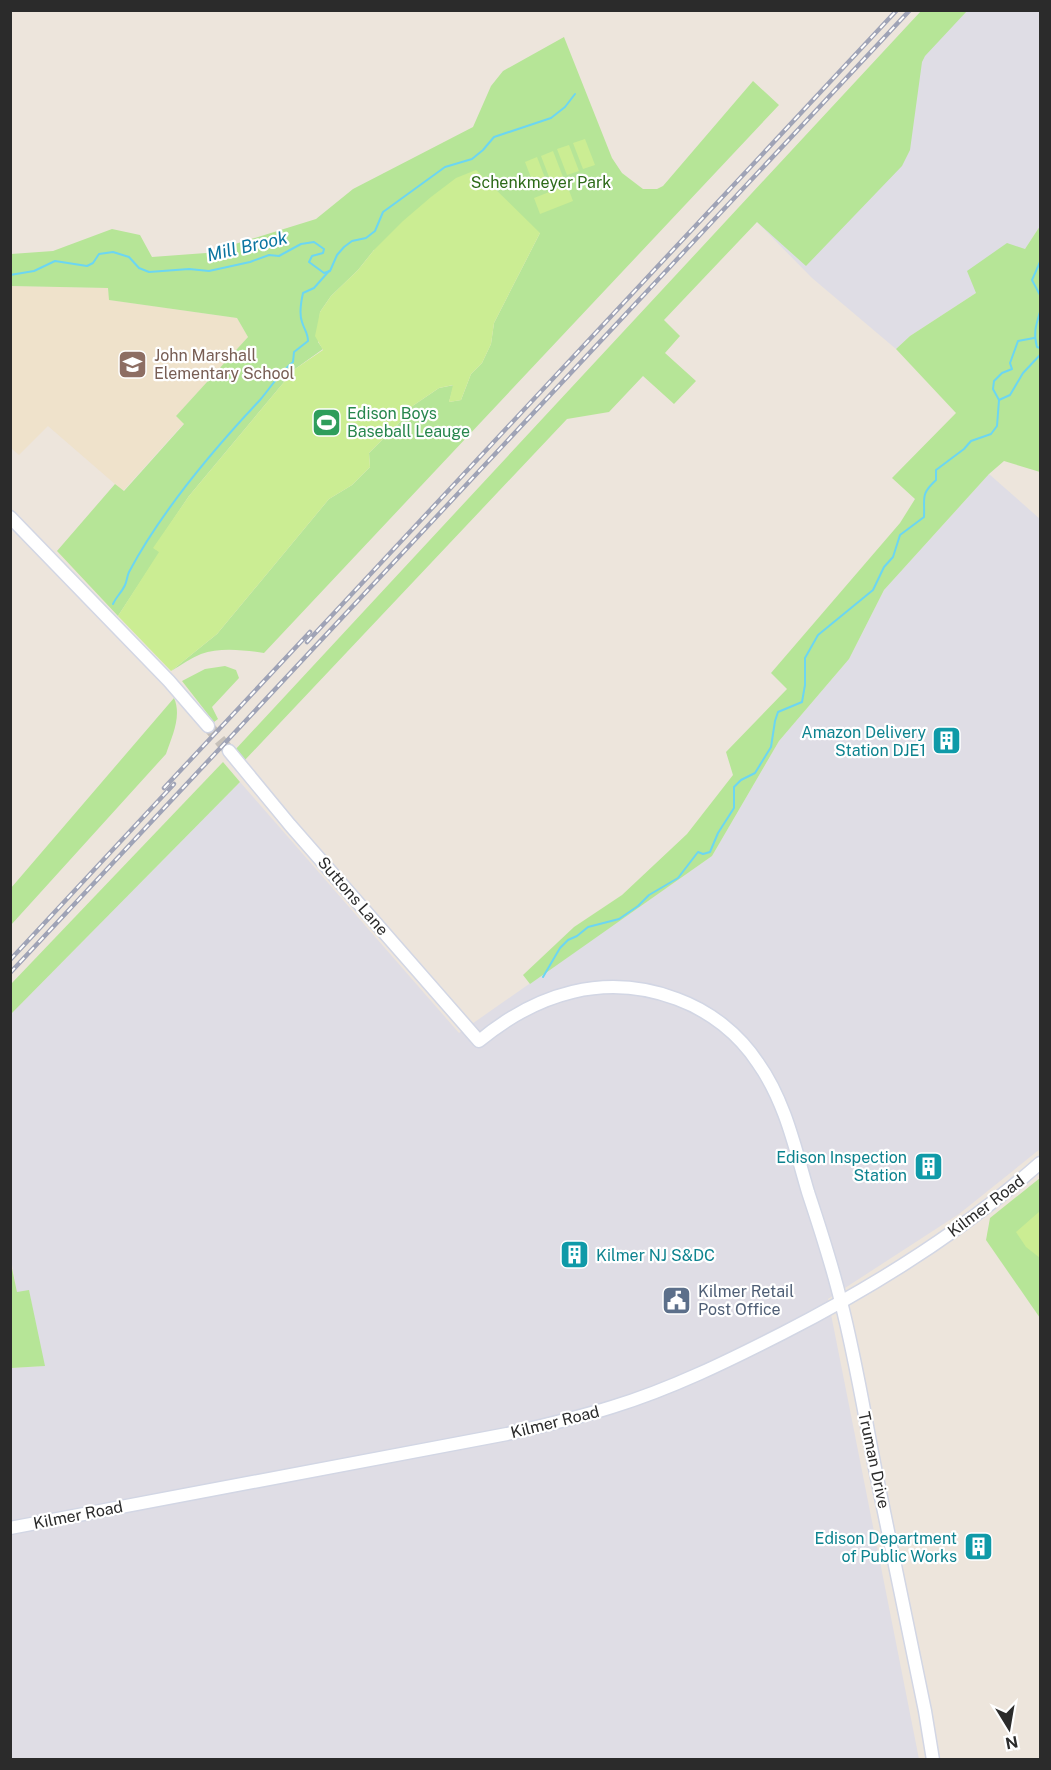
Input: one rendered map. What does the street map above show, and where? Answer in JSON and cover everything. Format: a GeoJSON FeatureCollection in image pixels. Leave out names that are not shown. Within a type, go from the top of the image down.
{"type":"FeatureCollection","features":[{"type":"Feature","properties":{"kind":"street"},"geometry":{"type":"LineString","coordinates":[[10,517],[185,698],[208,726]]}},
{"type":"Feature","properties":{"kind":"street","name":"Suttons Lane"},"geometry":{"type":"LineString","coordinates":[[229,751],[290,825],[479,1041]]}},
{"type":"Feature","properties":{"kind":"street","name":"Truman Drive"},"geometry":{"type":"LineString","coordinates":[[479,1041],[510,1018],[542,1001],[576,990],[625,986],[654,991],[688,1003],[721,1024],[745,1045],[758,1062],[780,1103],[841,1302],[925,1711],[933,1760]]}},
{"type":"Feature","properties":{"kind":"street","name":"Kilmer Road"},"geometry":{"type":"LineString","coordinates":[[10,1528],[481,1439],[563,1421],[623,1403],[734,1358],[841,1302],[966,1223],[1041,1163]]}},
{"type":"Feature","properties":{"kind":"shaded area"},"geometry":{"type":"Polygon","coordinates":[[[958,11],[1040,11],[1040,226],[1025,249],[976,293],[910,336],[896,349],[812,278],[757,222],[958,11]]]}},
{"type":"Feature","properties":{"kind":"shaded area"},"geometry":{"type":"Polygon","coordinates":[[[10,286],[108,288],[110,300],[237,318],[248,337],[176,416],[184,423],[123,491],[48,426],[19,455],[11,448],[10,286]]]}},
{"type":"Feature","properties":{"kind":"shaded area"},"geometry":{"type":"Polygon","coordinates":[[[989,474],[1040,519],[1040,1149],[959,1214],[828,1299],[919,1759],[11,1760],[11,1368],[44,1366],[29,1291],[17,1292],[11,1259],[11,1014],[240,782],[459,1033],[712,856],[779,741],[849,659],[884,590],[989,474]]]}},
{"type":"Feature","properties":{"kind":"green space"},"geometry":{"type":"Polygon","coordinates":[[[921,11],[967,11],[922,62],[910,150],[902,166],[806,266],[757,222],[664,320],[680,336],[665,353],[696,381],[674,404],[643,376],[609,412],[567,419],[244,761],[234,751],[921,11]]]}},
{"type":"Feature","properties":{"kind":"green space","name":"Schenkmeyer Park"},"geometry":{"type":"Polygon","coordinates":[[[564,37],[612,158],[622,173],[643,189],[657,189],[663,186],[753,81],[779,105],[264,653],[216,650],[201,654],[171,671],[217,634],[329,499],[352,485],[370,467],[369,453],[410,412],[411,407],[439,388],[454,385],[449,402],[461,400],[471,374],[482,363],[491,344],[494,323],[540,233],[374,250],[358,270],[331,296],[320,312],[318,342],[323,349],[295,369],[189,496],[154,548],[160,552],[118,616],[57,551],[115,484],[124,491],[184,424],[176,416],[248,337],[237,318],[109,300],[108,288],[11,286],[11,254],[53,251],[112,229],[140,235],[152,257],[206,253],[316,219],[353,189],[473,127],[491,86],[503,71],[564,37]]]}},
{"type":"Feature","properties":{"kind":"green space"},"geometry":{"type":"Polygon","coordinates":[[[585,139],[595,165],[583,169],[573,143],[585,139]]]}},
{"type":"Feature","properties":{"kind":"green space"},"geometry":{"type":"Polygon","coordinates":[[[569,145],[579,171],[567,175],[557,149],[569,145]]]}},
{"type":"Feature","properties":{"kind":"green space"},"geometry":{"type":"Polygon","coordinates":[[[553,151],[563,177],[551,182],[541,156],[553,151]]]}},
{"type":"Feature","properties":{"kind":"green space","name":"Schenkmeyer Park"},"geometry":{"type":"Polygon","coordinates":[[[537,157],[547,183],[535,188],[525,162],[537,157]]]}},
{"type":"Feature","properties":{"kind":"green space","name":"Edison Boys Baseball Leauge"},"geometry":{"type":"Polygon","coordinates":[[[476,170],[540,233],[494,323],[491,344],[482,363],[471,374],[461,400],[449,402],[453,385],[439,388],[411,407],[410,412],[369,453],[370,467],[352,485],[329,499],[217,634],[171,671],[118,616],[159,552],[153,548],[189,496],[295,369],[323,350],[315,336],[320,312],[331,296],[403,221],[456,178],[476,170]]]}},
{"type":"Feature","properties":{"kind":"green space"},"geometry":{"type":"Polygon","coordinates":[[[567,185],[573,201],[540,214],[534,198],[567,185]]]}},
{"type":"Feature","properties":{"kind":"green space"},"geometry":{"type":"Polygon","coordinates":[[[1040,226],[1040,472],[1004,461],[989,474],[884,590],[849,659],[779,741],[712,856],[530,984],[523,975],[574,927],[622,895],[687,834],[733,775],[726,752],[787,689],[771,673],[900,523],[915,499],[892,478],[956,413],[896,349],[910,336],[976,293],[967,271],[1007,243],[1025,249],[1040,226]]]}},
{"type":"Feature","properties":{"kind":"green space"},"geometry":{"type":"Polygon","coordinates":[[[225,666],[236,670],[239,678],[212,707],[218,719],[214,722],[182,681],[205,669],[225,666]]]}},
{"type":"Feature","properties":{"kind":"green space"},"geometry":{"type":"Polygon","coordinates":[[[174,698],[177,719],[166,754],[11,925],[11,888],[174,698]]]}},
{"type":"Feature","properties":{"kind":"green space"},"geometry":{"type":"Polygon","coordinates":[[[223,762],[240,782],[11,1014],[11,984],[223,762]]]}},
{"type":"Feature","properties":{"kind":"green space"},"geometry":{"type":"Polygon","coordinates":[[[1040,1178],[1040,1318],[986,1240],[990,1218],[1040,1178]]]}},
{"type":"Feature","properties":{"kind":"green space"},"geometry":{"type":"Polygon","coordinates":[[[1040,1211],[1040,1258],[1026,1247],[1016,1232],[1040,1211]]]}},
{"type":"Feature","properties":{"kind":"green space"},"geometry":{"type":"Polygon","coordinates":[[[10,1259],[17,1292],[29,1290],[45,1366],[11,1368],[10,1259]]]}},
{"type":"Feature","properties":{"kind":"waterway","name":"Mill Brook"},"geometry":{"type":"LineString","coordinates":[[10,275],[34,271],[55,261],[87,266],[93,263],[99,254],[113,252],[129,257],[139,268],[149,272],[189,269],[209,271],[250,262],[269,255],[279,256],[301,244],[314,242],[324,249],[323,253],[312,256],[309,262],[324,273],[330,271],[337,255],[344,247],[352,241],[366,238],[375,231],[383,212],[445,167],[472,159],[494,137],[551,118],[565,107],[575,94]]}},
{"type":"Feature","properties":{"kind":"waterway"},"geometry":{"type":"LineString","coordinates":[[1040,262],[1032,280],[1040,295]]}},
{"type":"Feature","properties":{"kind":"waterway"},"geometry":{"type":"LineString","coordinates":[[113,604],[124,588],[129,572],[142,549],[172,504],[206,460],[293,362],[294,352],[308,341],[301,315],[303,293],[314,288],[329,271]]}},
{"type":"Feature","properties":{"kind":"waterway"},"geometry":{"type":"LineString","coordinates":[[1040,312],[1035,334],[1037,347],[1040,348]]}},
{"type":"Feature","properties":{"kind":"waterway"},"geometry":{"type":"LineString","coordinates":[[543,977],[560,948],[568,940],[588,927],[619,919],[649,895],[678,878],[698,852],[703,854],[710,852],[718,833],[734,808],[734,787],[741,780],[755,773],[771,747],[778,712],[802,702],[805,685],[805,658],[818,635],[873,590],[884,567],[893,557],[900,535],[924,517],[924,497],[936,480],[936,470],[971,441],[991,434],[997,426],[999,400],[993,389],[994,381],[1002,373],[1012,369],[1010,363],[1018,341],[1034,338]]}},
{"type":"Feature","properties":{"kind":"waterway"},"geometry":{"type":"LineString","coordinates":[[999,400],[1010,395],[1023,373],[1040,355]]}},
{"type":"Feature","properties":{"kind":"tunnel"},"geometry":{"type":"LineString","coordinates":[[208,726],[229,751]]}},
{"type":"Feature","properties":{"kind":"railway"},"geometry":{"type":"LineString","coordinates":[[307,642],[897,10]]}},
{"type":"Feature","properties":{"kind":"railway"},"geometry":{"type":"LineString","coordinates":[[10,973],[910,10]]}},
{"type":"Feature","properties":{"kind":"railway"},"geometry":{"type":"LineString","coordinates":[[164,788],[310,632]]}},
{"type":"Feature","properties":{"kind":"railway"},"geometry":{"type":"LineString","coordinates":[[10,960],[174,784]]}},
{"type":"Feature","properties":{"kind":"place","name":"John Marshall Elementary School"},"geometry":{"type":"Point","coordinates":[133,364]}},
{"type":"Feature","properties":{"kind":"place","name":"Edison Boys Baseball Leauge"},"geometry":{"type":"Point","coordinates":[326,422]}},
{"type":"Feature","properties":{"kind":"place","name":"Amazon Delivery Station DJE1"},"geometry":{"type":"Point","coordinates":[947,741]}},
{"type":"Feature","properties":{"kind":"place","name":"Edison Inspection Station"},"geometry":{"type":"Point","coordinates":[928,1166]}},
{"type":"Feature","properties":{"kind":"place","name":"Kilmer NJ S&DC"},"geometry":{"type":"Point","coordinates":[575,1255]}},
{"type":"Feature","properties":{"kind":"place","name":"Kilmer Retail Post Office"},"geometry":{"type":"Point","coordinates":[677,1300]}},
{"type":"Feature","properties":{"kind":"place","name":"Edison Department of Public Works"},"geometry":{"type":"Point","coordinates":[978,1547]}}]}
